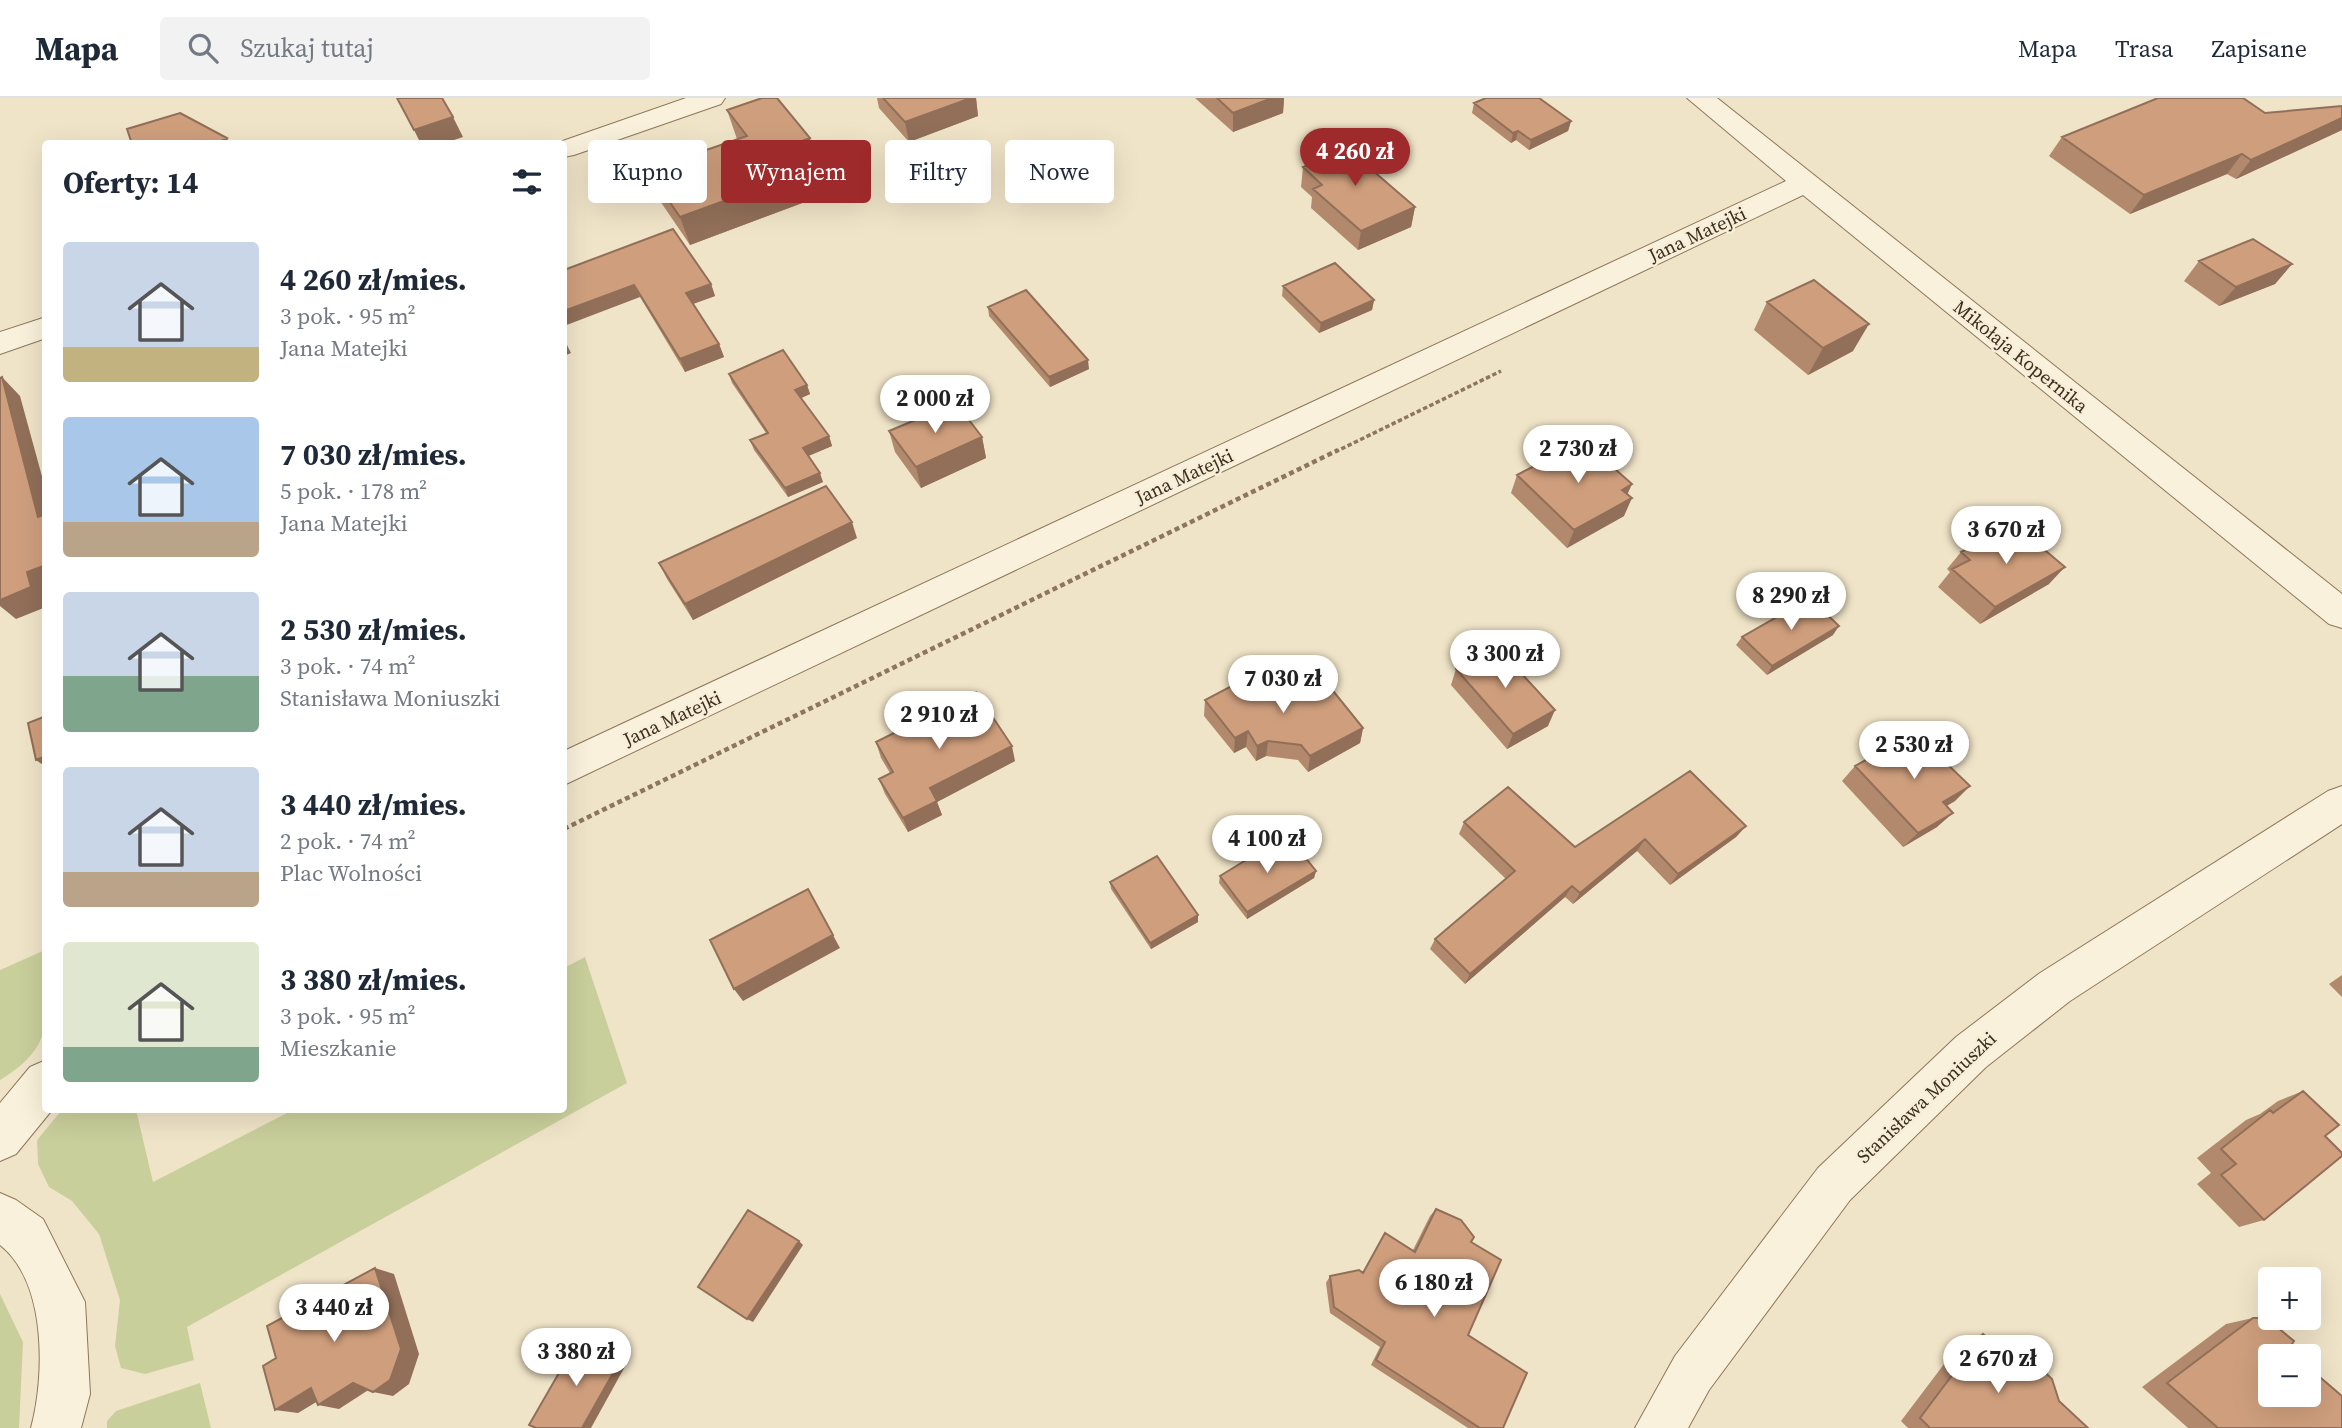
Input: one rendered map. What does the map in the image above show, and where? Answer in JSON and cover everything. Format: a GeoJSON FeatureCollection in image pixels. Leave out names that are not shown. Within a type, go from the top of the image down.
{"type":"FeatureCollection","features":[{"type":"Feature","properties":{"kind":"street"},"geometry":{"type":"LineString","coordinates":[[567,148],[712,98]]}},
{"type":"Feature","properties":{"kind":"street","name":"Mikołaja Kopernika"},"geometry":{"type":"LineString","coordinates":[[1700,98],[2342,614]]}},
{"type":"Feature","properties":{"kind":"street","name":"Jana Matejki"},"geometry":{"type":"LineString","coordinates":[[567,768],[1805,183]]}},
{"type":"Feature","properties":{"kind":"street"},"geometry":{"type":"LineString","coordinates":[[0,343],[42,328]]}},
{"type":"Feature","properties":{"kind":"street","name":"Stanisława Moniuszki"},"geometry":{"type":"LineString","coordinates":[[1660,1428],[1692,1373],[1834,1184],[1971,1052],[2055,987],[2342,803]]}},
{"type":"Feature","properties":{"kind":"street"},"geometry":{"type":"LineString","coordinates":[[0,1138],[42,1087]]}},
{"type":"Feature","properties":{"kind":"street"},"geometry":{"type":"LineString","coordinates":[[0,1216],[26,1236],[61,1302],[65,1394],[56,1428]]}},
{"type":"Feature","properties":{"kind":"path"},"geometry":{"type":"LineString","coordinates":[[567,828],[1512,366]]}},
{"type":"Feature","properties":{"kind":"green space"},"geometry":{"type":"Polygon","coordinates":[[[42,951],[41,1039],[19,1067],[0,1080],[0,970],[42,951]]]}},
{"type":"Feature","properties":{"kind":"green space"},"geometry":{"type":"Polygon","coordinates":[[[585,957],[627,1083],[187,1327],[194,1360],[145,1374],[121,1368],[115,1346],[120,1300],[99,1234],[72,1201],[49,1187],[38,1164],[37,1140],[60,1113],[137,1113],[153,1182],[287,1113],[567,1113],[567,966],[585,957]]]}},
{"type":"Feature","properties":{"kind":"green space"},"geometry":{"type":"Polygon","coordinates":[[[0,1294],[23,1342],[19,1428],[0,1428],[0,1294]]]}},
{"type":"Feature","properties":{"kind":"green space"},"geometry":{"type":"Polygon","coordinates":[[[200,1383],[211,1428],[107,1428],[107,1421],[116,1411],[200,1383]]]}},
{"type":"Feature","properties":{"kind":"building"},"geometry":{"type":"Polygon","coordinates":[[[397,98],[442,98],[453,117],[414,130],[397,98]]]}},
{"type":"Feature","properties":{"kind":"building"},"geometry":{"type":"Polygon","coordinates":[[[762,98],[777,98],[810,138],[735,140],[747,136],[727,110],[762,98]]]}},
{"type":"Feature","properties":{"kind":"building"},"geometry":{"type":"Polygon","coordinates":[[[883,98],[971,98],[905,122],[883,98]]]}},
{"type":"Feature","properties":{"kind":"building"},"geometry":{"type":"Polygon","coordinates":[[[1217,98],[1272,98],[1233,113],[1217,98]]]}},
{"type":"Feature","properties":{"kind":"building"},"geometry":{"type":"Polygon","coordinates":[[[1486,98],[1539,98],[1571,121],[1531,140],[1518,131],[1513,133],[1474,103],[1486,98]]]}},
{"type":"Feature","properties":{"kind":"building"},"geometry":{"type":"Polygon","coordinates":[[[2158,98],[2243,98],[2265,113],[2342,106],[2342,118],[2251,160],[2242,154],[2144,195],[2062,137],[2158,98]]]}},
{"type":"Feature","properties":{"kind":"building"},"geometry":{"type":"Polygon","coordinates":[[[180,113],[227,138],[131,140],[127,129],[180,113]]]}},
{"type":"Feature","properties":{"kind":"building"},"geometry":{"type":"Polygon","coordinates":[[[1328,132],[1415,207],[1361,231],[1313,189],[1322,185],[1303,167],[1323,159],[1328,132]]]}},
{"type":"Feature","properties":{"kind":"building"},"geometry":{"type":"Polygon","coordinates":[[[721,145],[721,202],[680,217],[670,203],[707,203],[707,150],[721,145]]]}},
{"type":"Feature","properties":{"kind":"building"},"geometry":{"type":"Polygon","coordinates":[[[673,229],[711,284],[686,293],[719,344],[680,359],[634,285],[567,310],[567,269],[673,229]]]}},
{"type":"Feature","properties":{"kind":"building"},"geometry":{"type":"Polygon","coordinates":[[[2253,239],[2292,264],[2236,287],[2199,261],[2253,239]]]}},
{"type":"Feature","properties":{"kind":"building"},"geometry":{"type":"Polygon","coordinates":[[[1335,263],[1374,300],[1321,323],[1283,286],[1335,263]]]}},
{"type":"Feature","properties":{"kind":"building"},"geometry":{"type":"Polygon","coordinates":[[[1814,280],[1869,324],[1823,348],[1767,302],[1814,280]]]}},
{"type":"Feature","properties":{"kind":"building"},"geometry":{"type":"Polygon","coordinates":[[[1026,290],[1088,360],[1049,377],[988,307],[1026,290]]]}},
{"type":"Feature","properties":{"kind":"building"},"geometry":{"type":"Polygon","coordinates":[[[783,350],[807,385],[795,390],[829,436],[803,448],[820,473],[785,488],[750,440],[768,433],[729,374],[783,350]]]}},
{"type":"Feature","properties":{"kind":"building"},"geometry":{"type":"Polygon","coordinates":[[[2,377],[38,517],[42,516],[42,566],[27,572],[31,587],[0,600],[2,377]]]}},
{"type":"Feature","properties":{"kind":"building"},"geometry":{"type":"Polygon","coordinates":[[[956,403],[982,437],[916,467],[889,431],[956,403]]]}},
{"type":"Feature","properties":{"kind":"building"},"geometry":{"type":"Polygon","coordinates":[[[1572,446],[1578,452],[1589,446],[1632,484],[1622,490],[1632,498],[1574,530],[1517,475],[1572,446]]]}},
{"type":"Feature","properties":{"kind":"building"},"geometry":{"type":"Polygon","coordinates":[[[826,486],[852,522],[685,604],[659,563],[826,486]]]}},
{"type":"Feature","properties":{"kind":"building"},"geometry":{"type":"Polygon","coordinates":[[[2015,525],[2065,567],[1995,607],[1952,569],[1970,560],[1961,552],[2015,525]]]}},
{"type":"Feature","properties":{"kind":"building"},"geometry":{"type":"Polygon","coordinates":[[[1810,598],[1839,626],[1772,666],[1742,637],[1810,598]]]}},
{"type":"Feature","properties":{"kind":"building"},"geometry":{"type":"Polygon","coordinates":[[[1497,647],[1555,710],[1513,734],[1456,669],[1497,647]]]}},
{"type":"Feature","properties":{"kind":"building"},"geometry":{"type":"Polygon","coordinates":[[[1262,670],[1280,693],[1310,698],[1330,687],[1363,728],[1310,756],[1301,745],[1268,741],[1257,746],[1248,731],[1235,738],[1205,700],[1262,670]]]}},
{"type":"Feature","properties":{"kind":"building"},"geometry":{"type":"Polygon","coordinates":[[[976,692],[1012,746],[930,788],[937,801],[903,818],[879,779],[893,772],[876,742],[976,692]]]}},
{"type":"Feature","properties":{"kind":"building"},"geometry":{"type":"Polygon","coordinates":[[[42,718],[42,758],[36,760],[28,723],[42,718]]]}},
{"type":"Feature","properties":{"kind":"building"},"geometry":{"type":"Polygon","coordinates":[[[1915,733],[1970,786],[1943,802],[1953,813],[1918,833],[1855,766],[1915,733]]]}},
{"type":"Feature","properties":{"kind":"building"},"geometry":{"type":"Polygon","coordinates":[[[1690,771],[1746,826],[1678,874],[1645,839],[1580,893],[1572,886],[1470,974],[1435,939],[1515,871],[1464,822],[1508,787],[1575,847],[1690,771]]]}},
{"type":"Feature","properties":{"kind":"building"},"geometry":{"type":"Polygon","coordinates":[[[1292,841],[1316,871],[1247,912],[1220,876],[1259,852],[1263,858],[1292,841]]]}},
{"type":"Feature","properties":{"kind":"building"},"geometry":{"type":"Polygon","coordinates":[[[1157,856],[1198,915],[1150,943],[1110,882],[1157,856]]]}},
{"type":"Feature","properties":{"kind":"building"},"geometry":{"type":"Polygon","coordinates":[[[808,889],[833,935],[734,989],[710,940],[808,889]]]}},
{"type":"Feature","properties":{"kind":"building"},"geometry":{"type":"Polygon","coordinates":[[[2303,1091],[2339,1125],[2325,1136],[2342,1156],[2264,1220],[2221,1175],[2236,1164],[2221,1149],[2270,1110],[2273,1113],[2303,1091]]]}},
{"type":"Feature","properties":{"kind":"building"},"geometry":{"type":"Polygon","coordinates":[[[1436,1209],[1461,1220],[1474,1237],[1471,1242],[1501,1260],[1468,1335],[1527,1373],[1503,1428],[1480,1428],[1376,1360],[1385,1342],[1334,1307],[1330,1276],[1359,1270],[1363,1273],[1385,1233],[1415,1252],[1436,1209]]]}},
{"type":"Feature","properties":{"kind":"building"},"geometry":{"type":"Polygon","coordinates":[[[748,1210],[799,1241],[747,1319],[698,1287],[748,1210]]]}},
{"type":"Feature","properties":{"kind":"building"},"geometry":{"type":"Polygon","coordinates":[[[375,1268],[401,1349],[390,1380],[373,1392],[353,1383],[318,1405],[311,1388],[275,1410],[263,1366],[276,1358],[267,1326],[375,1268]]]}},
{"type":"Feature","properties":{"kind":"building"},"geometry":{"type":"Polygon","coordinates":[[[2253,1318],[2258,1318],[2258,1330],[2281,1330],[2294,1341],[2292,1344],[2258,1344],[2258,1407],[2321,1407],[2321,1378],[2342,1396],[2342,1428],[2218,1428],[2167,1383],[2253,1318]]]}},
{"type":"Feature","properties":{"kind":"building"},"geometry":{"type":"Polygon","coordinates":[[[1983,1334],[2013,1360],[2034,1362],[2052,1379],[2059,1401],[2088,1428],[1930,1428],[1920,1418],[1983,1334]]]}},
{"type":"Feature","properties":{"kind":"building"},"geometry":{"type":"Polygon","coordinates":[[[579,1338],[621,1359],[582,1428],[536,1428],[529,1425],[579,1338]]]}}]}
